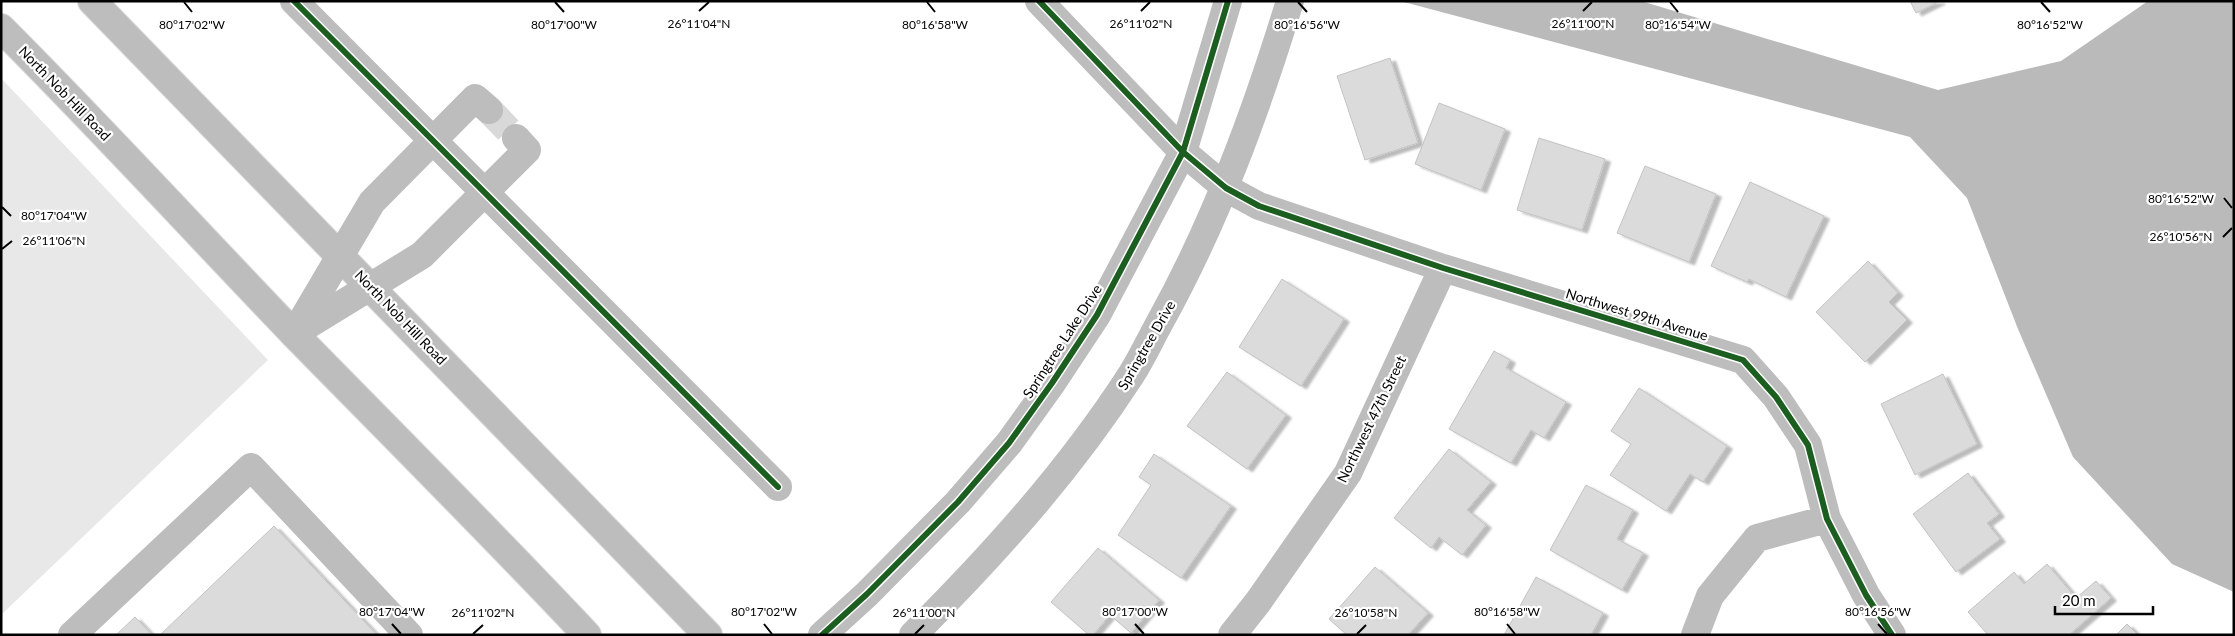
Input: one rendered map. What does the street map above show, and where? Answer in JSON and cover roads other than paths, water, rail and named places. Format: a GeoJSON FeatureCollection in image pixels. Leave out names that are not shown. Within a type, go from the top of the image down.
{"type":"FeatureCollection","features":[{"type":"Feature","properties":{"kind":"street","name":"North Nob Hill Road"},"geometry":{"type":"LineString","coordinates":[[92,1],[195,109],[371,286],[708,635]]}},
{"type":"Feature","properties":{"kind":"street"},"geometry":{"type":"LineString","coordinates":[[294,1],[778,487]]}},
{"type":"Feature","properties":{"kind":"street","name":"Northwest 99th Avenue"},"geometry":{"type":"LineString","coordinates":[[1038,1],[1183,152],[1226,188],[1259,206],[1443,268],[1743,360],[1776,397],[1808,445],[1827,519],[1866,595],[1892,635]]}},
{"type":"Feature","properties":{"kind":"street","name":"Springtree Lake Drive"},"geometry":{"type":"LineString","coordinates":[[822,635],[867,594],[958,502],[1009,443],[1097,315],[1183,152],[1228,1]]}},
{"type":"Feature","properties":{"kind":"street","name":"Springtree Drive"},"geometry":{"type":"LineString","coordinates":[[912,635],[1030,511],[1099,422],[1132,374],[1188,272],[1226,188],[1269,69],[1290,2]]}},
{"type":"Feature","properties":{"kind":"street","name":"North Nob Hill Road"},"geometry":{"type":"LineString","coordinates":[[1,28],[86,114],[294,334],[482,523],[587,635]]}},
{"type":"Feature","properties":{"kind":"street"},"geometry":{"type":"LineString","coordinates":[[294,334],[372,202],[475,98],[489,110]]}},
{"type":"Feature","properties":{"kind":"street"},"geometry":{"type":"LineString","coordinates":[[294,334],[422,255],[527,150],[516,138]]}},
{"type":"Feature","properties":{"kind":"street","name":"Northwest 47th Street"},"geometry":{"type":"LineString","coordinates":[[1232,635],[1258,602],[1348,473],[1443,268]]}},
{"type":"Feature","properties":{"kind":"street"},"geometry":{"type":"LineString","coordinates":[[72,635],[251,467],[409,635]]}},
{"type":"Feature","properties":{"kind":"street"},"geometry":{"type":"LineString","coordinates":[[1695,635],[1710,596],[1756,538],[1827,519]]}},
{"type":"Feature","properties":{"kind":"tunnel"},"geometry":{"type":"LineString","coordinates":[[489,110],[516,138]]}}]}
